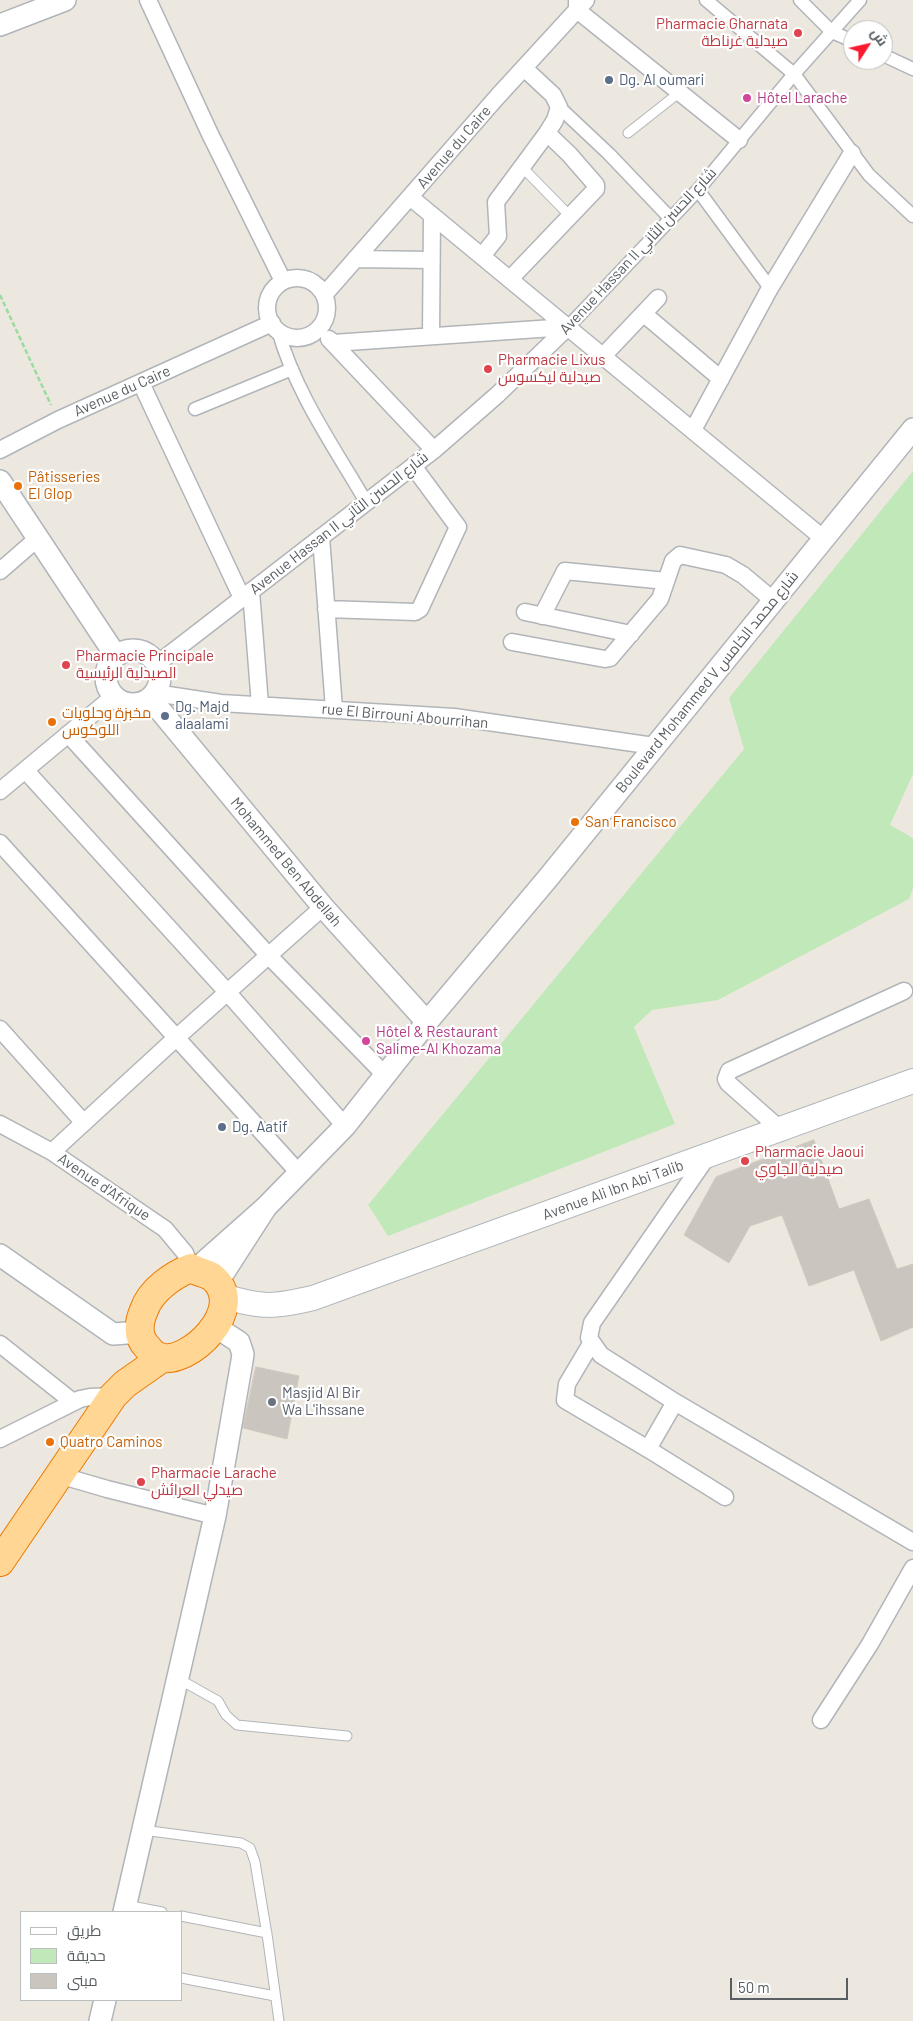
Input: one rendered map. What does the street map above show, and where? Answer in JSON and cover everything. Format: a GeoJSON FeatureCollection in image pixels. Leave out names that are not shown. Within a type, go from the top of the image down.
{"type":"FeatureCollection","features":[{"type":"Feature","properties":{"kind":"highway"},"geometry":{"type":"LineString","coordinates":[[119,1390],[162,1358],[175,1357],[205,1339],[211,1294],[171,1278],[154,1294],[145,1306],[140,1319],[140,1332],[142,1341],[152,1352],[162,1358]]}},
{"type":"Feature","properties":{"kind":"highway"},"geometry":{"type":"LineString","coordinates":[[0,1562],[59,1474],[119,1390],[140,1332]]}},
{"type":"Feature","properties":{"kind":"main road","name":"Avenue Ali Ibn Abi Talib"},"geometry":{"type":"LineString","coordinates":[[211,1294],[248,1304],[266,1306],[313,1298],[782,1130],[913,1081]]}},
{"type":"Feature","properties":{"kind":"street"},"geometry":{"type":"LineString","coordinates":[[0,25],[65,0]]}},
{"type":"Feature","properties":{"kind":"street"},"geometry":{"type":"LineString","coordinates":[[148,0],[210,134],[283,281]]}},
{"type":"Feature","properties":{"kind":"street"},"geometry":{"type":"LineString","coordinates":[[706,0],[794,74],[869,175],[913,216]]}},
{"type":"Feature","properties":{"kind":"street"},"geometry":{"type":"LineString","coordinates":[[800,0],[832,32],[843,37]]}},
{"type":"Feature","properties":{"kind":"street","name":"Avenue Hassan II شارع الحسن الثاني"},"geometry":{"type":"LineString","coordinates":[[156,664],[434,450],[497,395],[568,327],[698,190],[794,74],[860,0]]}},
{"type":"Feature","properties":{"kind":"street"},"geometry":{"type":"LineString","coordinates":[[580,3],[680,92],[739,140]]}},
{"type":"Feature","properties":{"kind":"street","name":"Avenue du Caire"},"geometry":{"type":"LineString","coordinates":[[324,295],[580,3]]}},
{"type":"Feature","properties":{"kind":"street"},"geometry":{"type":"LineString","coordinates":[[893,60],[913,69]]}},
{"type":"Feature","properties":{"kind":"street"},"geometry":{"type":"LineString","coordinates":[[524,68],[553,95],[559,107],[610,154],[671,219]]}},
{"type":"Feature","properties":{"kind":"street"},"geometry":{"type":"LineString","coordinates":[[482,256],[498,236],[496,202],[547,133],[555,120],[559,107]]}},
{"type":"Feature","properties":{"kind":"street"},"geometry":{"type":"LineString","coordinates":[[510,279],[596,189],[596,185],[569,154],[547,133]]}},
{"type":"Feature","properties":{"kind":"street"},"geometry":{"type":"LineString","coordinates":[[693,430],[770,288],[852,153]]}},
{"type":"Feature","properties":{"kind":"street"},"geometry":{"type":"LineString","coordinates":[[698,190],[770,288]]}},
{"type":"Feature","properties":{"kind":"street"},"geometry":{"type":"LineString","coordinates":[[410,197],[824,539]]}},
{"type":"Feature","properties":{"kind":"street"},"geometry":{"type":"LineString","coordinates":[[431,336],[432,214]]}},
{"type":"Feature","properties":{"kind":"street"},"geometry":{"type":"LineString","coordinates":[[355,259],[431,260]]}},
{"type":"Feature","properties":{"kind":"street"},"geometry":{"type":"LineString","coordinates":[[275,327],[294,337],[304,337],[319,328],[327,312],[324,295],[320,288],[306,279],[297,278],[283,281],[274,289],[268,306],[275,327],[302,390],[366,502]]}},
{"type":"Feature","properties":{"kind":"street"},"geometry":{"type":"LineString","coordinates":[[603,356],[658,298]]}},
{"type":"Feature","properties":{"kind":"street"},"geometry":{"type":"LineString","coordinates":[[644,314],[721,379]]}},
{"type":"Feature","properties":{"kind":"street","name":"Avenue du Caire"},"geometry":{"type":"LineString","coordinates":[[0,450],[58,420],[141,382],[275,327]]}},
{"type":"Feature","properties":{"kind":"street"},"geometry":{"type":"LineString","coordinates":[[333,343],[568,327]]}},
{"type":"Feature","properties":{"kind":"street"},"geometry":{"type":"LineString","coordinates":[[319,328],[434,450]]}},
{"type":"Feature","properties":{"kind":"street"},"geometry":{"type":"LineString","coordinates":[[195,409],[292,369]]}},
{"type":"Feature","properties":{"kind":"street"},"geometry":{"type":"LineString","coordinates":[[141,382],[247,595],[260,705]]}},
{"type":"Feature","properties":{"kind":"street","name":"Boulevard Mohammed V شارع محمد الخامس"},"geometry":{"type":"LineString","coordinates":[[211,1294],[266,1207],[345,1126],[427,1022],[548,878],[913,429]]}},
{"type":"Feature","properties":{"kind":"street"},"geometry":{"type":"LineString","coordinates":[[326,609],[415,612],[420,609],[458,527],[413,466]]}},
{"type":"Feature","properties":{"kind":"street"},"geometry":{"type":"LineString","coordinates":[[0,481],[116,656]]}},
{"type":"Feature","properties":{"kind":"street"},"geometry":{"type":"LineString","coordinates":[[321,537],[334,709]]}},
{"type":"Feature","properties":{"kind":"street"},"geometry":{"type":"LineString","coordinates":[[0,571],[38,538]]}},
{"type":"Feature","properties":{"kind":"street"},"geometry":{"type":"LineString","coordinates":[[512,642],[605,659],[610,658],[660,599],[673,561],[680,555],[726,565],[743,574],[774,601]]}},
{"type":"Feature","properties":{"kind":"street"},"geometry":{"type":"LineString","coordinates":[[542,616],[565,571],[666,581]]}},
{"type":"Feature","properties":{"kind":"street"},"geometry":{"type":"LineString","coordinates":[[525,612],[631,634]]}},
{"type":"Feature","properties":{"kind":"street"},"geometry":{"type":"LineString","coordinates":[[130,650],[138,650],[152,658],[156,664],[160,679],[152,696],[143,702],[128,704],[114,696],[110,690],[106,675],[111,661],[116,656],[130,650]]}},
{"type":"Feature","properties":{"kind":"street"},"geometry":{"type":"LineString","coordinates":[[2,786],[26,771],[114,696]]}},
{"type":"Feature","properties":{"kind":"street","name":"rue El Birrouni Abourrihan"},"geometry":{"type":"LineString","coordinates":[[152,696],[221,703],[454,717],[654,746]]}},
{"type":"Feature","properties":{"kind":"street","name":"Mohammed Ben Abdellah"},"geometry":{"type":"LineString","coordinates":[[152,696],[323,907],[427,1022]]}},
{"type":"Feature","properties":{"kind":"street"},"geometry":{"type":"LineString","coordinates":[[68,734],[269,956],[386,1076]]}},
{"type":"Feature","properties":{"kind":"street"},"geometry":{"type":"LineString","coordinates":[[26,771],[228,993],[345,1126]]}},
{"type":"Feature","properties":{"kind":"street"},"geometry":{"type":"LineString","coordinates":[[0,843],[299,1174]]}},
{"type":"Feature","properties":{"kind":"street"},"geometry":{"type":"LineString","coordinates":[[52,1152],[323,907]]}},
{"type":"Feature","properties":{"kind":"street"},"geometry":{"type":"LineString","coordinates":[[782,1130],[728,1083],[726,1079],[729,1071],[904,991]]}},
{"type":"Feature","properties":{"kind":"street"},"geometry":{"type":"LineString","coordinates":[[0,1029],[84,1123]]}},
{"type":"Feature","properties":{"kind":"street","name":"Avenue d'Afrique"},"geometry":{"type":"LineString","coordinates":[[1,1128],[52,1152],[165,1229],[185,1253],[211,1294]]}},
{"type":"Feature","properties":{"kind":"street"},"geometry":{"type":"LineString","coordinates":[[707,1157],[592,1323],[589,1338],[601,1355],[675,1402],[913,1542]]}},
{"type":"Feature","properties":{"kind":"street"},"geometry":{"type":"LineString","coordinates":[[0,1256],[113,1334],[140,1332]]}},
{"type":"Feature","properties":{"kind":"street"},"geometry":{"type":"LineString","coordinates":[[125,1909],[215,1516],[243,1354],[240,1342],[211,1294]]}},
{"type":"Feature","properties":{"kind":"street"},"geometry":{"type":"LineString","coordinates":[[592,1342],[567,1384],[565,1400],[725,1497]]}},
{"type":"Feature","properties":{"kind":"street"},"geometry":{"type":"LineString","coordinates":[[0,1344],[73,1402]]}},
{"type":"Feature","properties":{"kind":"street"},"geometry":{"type":"LineString","coordinates":[[0,1440],[73,1402],[90,1396],[119,1390]]}},
{"type":"Feature","properties":{"kind":"street"},"geometry":{"type":"LineString","coordinates":[[648,1449],[675,1402]]}},
{"type":"Feature","properties":{"kind":"street"},"geometry":{"type":"LineString","coordinates":[[59,1474],[107,1489],[215,1516]]}},
{"type":"Feature","properties":{"kind":"street"},"geometry":{"type":"LineString","coordinates":[[821,1720],[870,1644],[913,1568]]}},
{"type":"Feature","properties":{"kind":"street"},"geometry":{"type":"LineString","coordinates":[[100,2021],[105,2001]]}},
{"type":"Feature","properties":{"kind":"lane"},"geometry":{"type":"LineString","coordinates":[[628,133],[680,92]]}},
{"type":"Feature","properties":{"kind":"lane"},"geometry":{"type":"LineString","coordinates":[[522,167],[570,216]]}},
{"type":"Feature","properties":{"kind":"lane"},"geometry":{"type":"LineString","coordinates":[[177,1678],[218,1701],[226,1716],[237,1725],[346,1736]]}},
{"type":"Feature","properties":{"kind":"lane"},"geometry":{"type":"LineString","coordinates":[[142,1830],[241,1843],[250,1848],[255,1862],[267,1933],[279,2021]]}},
{"type":"Feature","properties":{"kind":"lane"},"geometry":{"type":"LineString","coordinates":[[125,1909],[150,1911]]}},
{"type":"Feature","properties":{"kind":"lane"},"geometry":{"type":"LineString","coordinates":[[182,1916],[267,1933]]}},
{"type":"Feature","properties":{"kind":"lane"},"geometry":{"type":"LineString","coordinates":[[182,1978],[275,1996]]}},
{"type":"Feature","properties":{"kind":"path"},"geometry":{"type":"LineString","coordinates":[[0,295],[58,420]]}},
{"type":"Feature","properties":{"kind":"green space"},"geometry":{"type":"Polygon","coordinates":[[[913,471],[913,774],[890,825],[913,838],[913,888],[909,899],[718,1000],[652,1010],[634,1027],[675,1124],[388,1236],[368,1205],[744,749],[729,698],[913,471]]]}},
{"type":"Feature","properties":{"kind":"building"},"geometry":{"type":"Polygon","coordinates":[[[814,1140],[839,1209],[869,1199],[897,1269],[913,1264],[913,1327],[881,1341],[854,1270],[809,1286],[782,1215],[750,1226],[729,1263],[684,1235],[716,1177],[814,1140]]]}},
{"type":"Feature","properties":{"kind":"building","name":"Masjid Al Bir Wa L'ihssane"},"geometry":{"type":"Polygon","coordinates":[[[256,1367],[299,1376],[287,1439],[243,1428],[256,1367]]]}},
{"type":"Feature","properties":{"kind":"place","name":"Pharmacie Gharnata صيدلية غرناطة"},"geometry":{"type":"Point","coordinates":[798,33]}},
{"type":"Feature","properties":{"kind":"place","name":"Dg. Al oumari"},"geometry":{"type":"Point","coordinates":[609,80]}},
{"type":"Feature","properties":{"kind":"place","name":"Hôtel Larache"},"geometry":{"type":"Point","coordinates":[747,98]}},
{"type":"Feature","properties":{"kind":"place","name":"Pharmacie Lixus صيدلية ليكسوس"},"geometry":{"type":"Point","coordinates":[488,369]}},
{"type":"Feature","properties":{"kind":"place","name":"Pâtisseries El Glop"},"geometry":{"type":"Point","coordinates":[18,486]}},
{"type":"Feature","properties":{"kind":"place","name":"Pharmacie Principale الصيدلية الرئيسية"},"geometry":{"type":"Point","coordinates":[66,665]}},
{"type":"Feature","properties":{"kind":"place","name":"Dg. Majd alaalami"},"geometry":{"type":"Point","coordinates":[165,716]}},
{"type":"Feature","properties":{"kind":"place","name":"مخبزة وحلويات اللوكوس"},"geometry":{"type":"Point","coordinates":[52,722]}},
{"type":"Feature","properties":{"kind":"place","name":"San Francisco"},"geometry":{"type":"Point","coordinates":[575,822]}},
{"type":"Feature","properties":{"kind":"place","name":"Hôtel & Restaurant Salime-Al Khozama"},"geometry":{"type":"Point","coordinates":[366,1041]}},
{"type":"Feature","properties":{"kind":"place","name":"Dg. Aatif"},"geometry":{"type":"Point","coordinates":[222,1127]}},
{"type":"Feature","properties":{"kind":"place","name":"Pharmacie Jaoui صيدلية الجاوي"},"geometry":{"type":"Point","coordinates":[745,1161]}},
{"type":"Feature","properties":{"kind":"place","name":"Masjid Al Bir Wa L'ihssane"},"geometry":{"type":"Point","coordinates":[272,1402]}},
{"type":"Feature","properties":{"kind":"place","name":"Quatro Caminos"},"geometry":{"type":"Point","coordinates":[50,1442]}},
{"type":"Feature","properties":{"kind":"place","name":"Pharmacie Larache صيدلي العرائش"},"geometry":{"type":"Point","coordinates":[141,1482]}}]}
